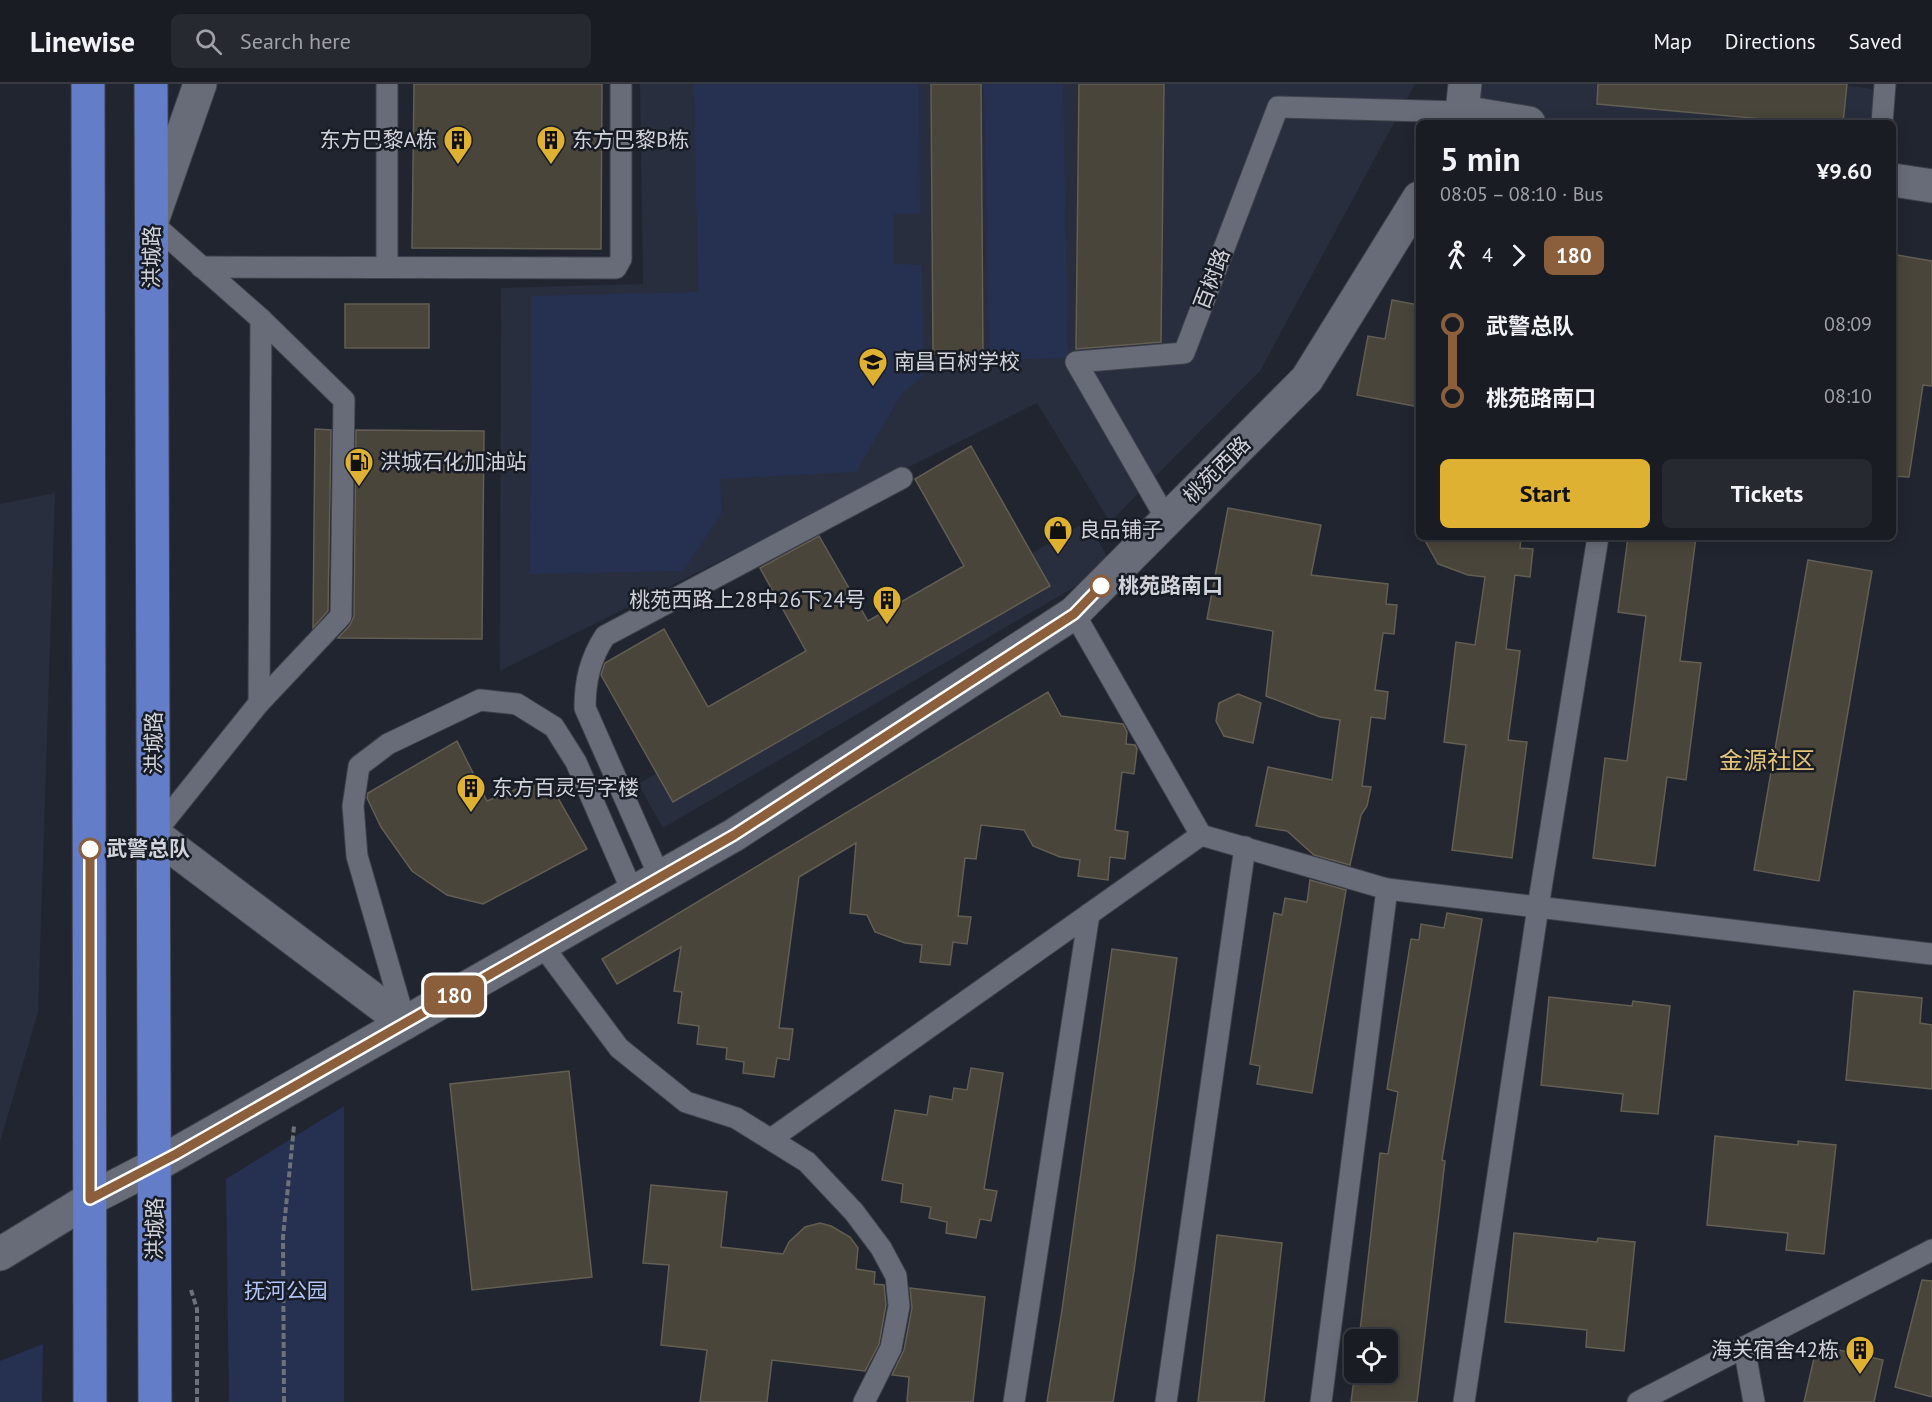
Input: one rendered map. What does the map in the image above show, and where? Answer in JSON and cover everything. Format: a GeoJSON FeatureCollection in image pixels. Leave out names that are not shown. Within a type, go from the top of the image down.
{"type":"FeatureCollection","features":[{"type":"Feature","properties":{"kind":"highway"},"geometry":{"type":"LineString","coordinates":[[88,84],[90,1402]]}},
{"type":"Feature","properties":{"kind":"highway","name":"洪城路"},"geometry":{"type":"LineString","coordinates":[[151,84],[155,1402]]}},
{"type":"Feature","properties":{"kind":"street"},"geometry":{"type":"LineString","coordinates":[[152,223],[200,84]]}},
{"type":"Feature","properties":{"kind":"street"},"geometry":{"type":"LineString","coordinates":[[1462,106],[1516,120]]}},
{"type":"Feature","properties":{"kind":"street"},"geometry":{"type":"LineString","coordinates":[[1896,180],[1932,186]]}},
{"type":"Feature","properties":{"kind":"street","name":"桃苑西路"},"geometry":{"type":"LineString","coordinates":[[0,1254],[90,1199],[156,1165],[734,835],[1074,614],[1307,379],[1416,203]]}},
{"type":"Feature","properties":{"kind":"street"},"geometry":{"type":"LineString","coordinates":[[154,834],[405,1023]]}},
{"type":"Feature","properties":{"kind":"lane"},"geometry":{"type":"LineString","coordinates":[[387,84],[387,267]]}},
{"type":"Feature","properties":{"kind":"lane"},"geometry":{"type":"LineString","coordinates":[[201,267],[616,268],[621,260],[621,84]]}},
{"type":"Feature","properties":{"kind":"lane"},"geometry":{"type":"LineString","coordinates":[[1882,120],[1885,84]]}},
{"type":"Feature","properties":{"kind":"lane","name":"百树路"},"geometry":{"type":"LineString","coordinates":[[1167,520],[1076,362],[1184,352],[1278,107],[1462,106]]}},
{"type":"Feature","properties":{"kind":"lane"},"geometry":{"type":"LineString","coordinates":[[152,223],[261,320],[344,400],[341,616],[259,703],[154,834]]}},
{"type":"Feature","properties":{"kind":"lane"},"geometry":{"type":"LineString","coordinates":[[259,703],[261,320]]}},
{"type":"Feature","properties":{"kind":"lane"},"geometry":{"type":"LineString","coordinates":[[646,885],[585,708],[585,684],[595,652],[605,636],[902,478]]}},
{"type":"Feature","properties":{"kind":"lane"},"geometry":{"type":"LineString","coordinates":[[1464,1402],[1538,907],[1598,540]]}},
{"type":"Feature","properties":{"kind":"lane"},"geometry":{"type":"LineString","coordinates":[[1074,614],[1201,835],[1387,889],[1932,954]]}},
{"type":"Feature","properties":{"kind":"lane"},"geometry":{"type":"LineString","coordinates":[[405,1023],[357,856],[353,806],[358,766],[388,744],[480,700],[499,700],[517,705],[554,727],[646,885]]}},
{"type":"Feature","properties":{"kind":"lane"},"geometry":{"type":"LineString","coordinates":[[771,1139],[1201,835]]}},
{"type":"Feature","properties":{"kind":"lane"},"geometry":{"type":"LineString","coordinates":[[1166,1402],[1245,847]]}},
{"type":"Feature","properties":{"kind":"lane"},"geometry":{"type":"LineString","coordinates":[[1321,1402],[1387,889]]}},
{"type":"Feature","properties":{"kind":"lane"},"geometry":{"type":"LineString","coordinates":[[1014,1402],[1089,914]]}},
{"type":"Feature","properties":{"kind":"lane"},"geometry":{"type":"LineString","coordinates":[[542,945],[619,1048],[686,1102],[736,1118],[807,1162],[854,1212],[881,1248],[896,1276],[899,1306],[891,1348],[864,1402]]}},
{"type":"Feature","properties":{"kind":"lane"},"geometry":{"type":"LineString","coordinates":[[1638,1402],[1932,1250]]}},
{"type":"Feature","properties":{"kind":"lane"},"geometry":{"type":"LineString","coordinates":[[1744,1347],[1754,1402]]}},
{"type":"Feature","properties":{"kind":"path"},"geometry":{"type":"LineString","coordinates":[[284,1402],[283,1237],[299,1084]]}},
{"type":"Feature","properties":{"kind":"shaded area","name":"南昌百树学校"},"geometry":{"type":"Polygon","coordinates":[[[640,84],[1415,84],[1260,371],[1110,522],[1037,403],[500,671],[501,288],[643,284],[640,84]]]}},
{"type":"Feature","properties":{"kind":"shaded area"},"geometry":{"type":"Polygon","coordinates":[[[1466,84],[1835,84],[1874,89],[1870,120],[1556,120],[1463,109],[1466,84]]]}},
{"type":"Feature","properties":{"kind":"shaded area"},"geometry":{"type":"Polygon","coordinates":[[[55,493],[38,1012],[0,1142],[0,504],[55,493]]]}},
{"type":"Feature","properties":{"kind":"shaded area"},"geometry":{"type":"Polygon","coordinates":[[[1087,521],[1112,565],[663,828],[638,784],[1087,521]]]}},
{"type":"Feature","properties":{"kind":"green space"},"geometry":{"type":"Polygon","coordinates":[[[694,84],[919,84],[920,214],[894,214],[894,264],[922,265],[923,376],[902,393],[856,472],[720,479],[722,513],[683,571],[530,574],[531,296],[698,292],[694,84]]]}},
{"type":"Feature","properties":{"kind":"green space"},"geometry":{"type":"Polygon","coordinates":[[[984,84],[1063,84],[1068,358],[989,360],[984,84]]]}},
{"type":"Feature","properties":{"kind":"green space","name":"抚河公园"},"geometry":{"type":"Polygon","coordinates":[[[344,1106],[344,1402],[229,1402],[226,1179],[344,1106]]]}},
{"type":"Feature","properties":{"kind":"green space"},"geometry":{"type":"Polygon","coordinates":[[[43,1344],[42,1402],[0,1402],[0,1361],[43,1344]]]}},
{"type":"Feature","properties":{"kind":"building"},"geometry":{"type":"Polygon","coordinates":[[[414,84],[602,84],[601,249],[412,248],[414,84]]]}},
{"type":"Feature","properties":{"kind":"building"},"geometry":{"type":"Polygon","coordinates":[[[931,84],[981,84],[983,354],[933,354],[931,84]]]}},
{"type":"Feature","properties":{"kind":"building"},"geometry":{"type":"Polygon","coordinates":[[[1079,84],[1164,84],[1161,342],[1076,349],[1079,84]]]}},
{"type":"Feature","properties":{"kind":"building"},"geometry":{"type":"Polygon","coordinates":[[[1598,84],[1847,84],[1843,120],[1774,120],[1597,104],[1598,84]]]}},
{"type":"Feature","properties":{"kind":"building"},"geometry":{"type":"Polygon","coordinates":[[[1897,255],[1932,261],[1932,386],[1923,385],[1909,477],[1896,476],[1897,255]]]}},
{"type":"Feature","properties":{"kind":"building"},"geometry":{"type":"Polygon","coordinates":[[[1392,300],[1416,304],[1416,406],[1357,395],[1368,336],[1385,339],[1392,300]]]}},
{"type":"Feature","properties":{"kind":"building"},"geometry":{"type":"Polygon","coordinates":[[[345,304],[429,304],[429,348],[345,348],[345,304]]]}},
{"type":"Feature","properties":{"kind":"building"},"geometry":{"type":"Polygon","coordinates":[[[315,429],[331,430],[328,611],[313,628],[315,429]]]}},
{"type":"Feature","properties":{"kind":"building"},"geometry":{"type":"Polygon","coordinates":[[[356,430],[484,431],[482,639],[338,638],[350,625],[354,616],[356,430]]]}},
{"type":"Feature","properties":{"kind":"building","name":"桃苑西路上28中26下24号"},"geometry":{"type":"Polygon","coordinates":[[[971,446],[1050,586],[673,802],[601,675],[605,663],[664,629],[708,707],[806,651],[760,568],[819,536],[868,621],[964,566],[915,479],[971,446]]]}},
{"type":"Feature","properties":{"kind":"building"},"geometry":{"type":"Polygon","coordinates":[[[1228,508],[1321,525],[1311,575],[1388,584],[1386,604],[1397,605],[1394,634],[1383,633],[1375,690],[1388,692],[1385,719],[1371,717],[1362,786],[1371,787],[1367,806],[1361,815],[1350,865],[1314,855],[1287,831],[1256,826],[1268,767],[1332,780],[1340,720],[1320,717],[1266,696],[1273,631],[1207,619],[1228,508]]]}},
{"type":"Feature","properties":{"kind":"building"},"geometry":{"type":"Polygon","coordinates":[[[1425,540],[1521,540],[1520,548],[1533,549],[1530,577],[1515,575],[1506,649],[1520,651],[1508,740],[1527,742],[1512,858],[1452,850],[1466,745],[1444,742],[1456,642],[1475,645],[1485,577],[1468,575],[1438,564],[1425,540]]]}},
{"type":"Feature","properties":{"kind":"building"},"geometry":{"type":"Polygon","coordinates":[[[1628,540],[1696,540],[1680,661],[1701,663],[1686,780],[1667,777],[1655,866],[1593,858],[1605,758],[1627,761],[1646,616],[1618,612],[1628,540]]]}},
{"type":"Feature","properties":{"kind":"building"},"geometry":{"type":"Polygon","coordinates":[[[1808,560],[1872,571],[1819,881],[1754,870],[1808,560]]]}},
{"type":"Feature","properties":{"kind":"building"},"geometry":{"type":"Polygon","coordinates":[[[1048,692],[1061,716],[1123,724],[1127,732],[1126,744],[1135,745],[1137,749],[1134,774],[1122,772],[1115,830],[1128,832],[1125,859],[1110,857],[1108,880],[1078,876],[1080,860],[1060,857],[1033,846],[1024,830],[981,825],[976,859],[965,858],[958,916],[971,917],[967,944],[953,942],[950,965],[920,962],[922,945],[905,943],[875,932],[867,915],[850,913],[856,843],[799,877],[779,1028],[793,1029],[789,1060],[777,1058],[774,1077],[743,1073],[744,1062],[726,1059],[727,1048],[697,1044],[699,1026],[678,1023],[682,992],[674,991],[681,947],[617,984],[602,959],[1048,692]]]}},
{"type":"Feature","properties":{"kind":"building"},"geometry":{"type":"Polygon","coordinates":[[[1238,694],[1261,703],[1253,743],[1224,736],[1216,721],[1219,703],[1238,694]]]}},
{"type":"Feature","properties":{"kind":"building","name":"东方百灵写字楼"},"geometry":{"type":"Polygon","coordinates":[[[457,741],[487,801],[546,777],[587,849],[483,904],[447,895],[412,871],[381,827],[367,798],[368,793],[457,741]]]}},
{"type":"Feature","properties":{"kind":"building"},"geometry":{"type":"Polygon","coordinates":[[[1310,880],[1346,890],[1312,1093],[1257,1084],[1260,1066],[1250,1064],[1274,913],[1282,915],[1285,898],[1307,902],[1310,880]]]}},
{"type":"Feature","properties":{"kind":"building"},"geometry":{"type":"Polygon","coordinates":[[[1447,913],[1482,919],[1442,1160],[1445,1161],[1417,1402],[1351,1402],[1354,1383],[1398,1383],[1398,1329],[1360,1329],[1380,1153],[1388,1154],[1398,1092],[1387,1089],[1411,939],[1419,940],[1421,924],[1444,928],[1447,913]]]}},
{"type":"Feature","properties":{"kind":"building"},"geometry":{"type":"Polygon","coordinates":[[[1112,949],[1177,958],[1134,1271],[1113,1402],[1047,1402],[1062,1310],[1112,949]]]}},
{"type":"Feature","properties":{"kind":"building"},"geometry":{"type":"Polygon","coordinates":[[[1854,991],[1922,998],[1920,1023],[1932,1025],[1932,1089],[1846,1080],[1854,991]]]}},
{"type":"Feature","properties":{"kind":"building"},"geometry":{"type":"Polygon","coordinates":[[[1549,997],[1632,1006],[1633,1001],[1670,1006],[1658,1114],[1621,1111],[1623,1094],[1541,1085],[1549,997]]]}},
{"type":"Feature","properties":{"kind":"building"},"geometry":{"type":"Polygon","coordinates":[[[971,1068],[1003,1073],[984,1189],[997,1191],[991,1221],[980,1219],[976,1238],[946,1233],[947,1222],[929,1218],[931,1207],[901,1202],[903,1184],[882,1180],[895,1110],[927,1115],[930,1096],[952,1100],[954,1088],[967,1090],[971,1068]]]}},
{"type":"Feature","properties":{"kind":"building"},"geometry":{"type":"Polygon","coordinates":[[[569,1071],[592,1277],[472,1290],[450,1084],[569,1071]]]}},
{"type":"Feature","properties":{"kind":"building"},"geometry":{"type":"Polygon","coordinates":[[[1715,1136],[1798,1145],[1798,1141],[1836,1145],[1824,1254],[1786,1250],[1788,1233],[1707,1225],[1715,1136]]]}},
{"type":"Feature","properties":{"kind":"building"},"geometry":{"type":"Polygon","coordinates":[[[651,1185],[727,1192],[721,1247],[783,1254],[789,1242],[805,1227],[820,1223],[831,1226],[850,1237],[858,1248],[856,1269],[875,1272],[874,1284],[884,1285],[886,1305],[879,1344],[865,1371],[772,1360],[767,1402],[700,1402],[707,1350],[661,1345],[669,1265],[643,1263],[651,1185]]]}},
{"type":"Feature","properties":{"kind":"building"},"geometry":{"type":"Polygon","coordinates":[[[1514,1233],[1597,1242],[1598,1238],[1635,1242],[1624,1351],[1586,1347],[1587,1330],[1505,1322],[1514,1233]]]}},
{"type":"Feature","properties":{"kind":"building"},"geometry":{"type":"Polygon","coordinates":[[[1217,1235],[1282,1243],[1264,1402],[1198,1402],[1217,1235]]]}},
{"type":"Feature","properties":{"kind":"building"},"geometry":{"type":"Polygon","coordinates":[[[1922,1280],[1932,1281],[1932,1397],[1895,1387],[1922,1280]]]}},
{"type":"Feature","properties":{"kind":"building"},"geometry":{"type":"Polygon","coordinates":[[[910,1288],[985,1297],[973,1402],[907,1402],[909,1377],[892,1375],[904,1350],[912,1308],[910,1288]]]}},
{"type":"Feature","properties":{"kind":"building","name":"海关宿舍42栋"},"geometry":{"type":"Polygon","coordinates":[[[1817,1345],[1883,1360],[1874,1402],[1804,1402],[1817,1345]]]}},
{"type":"Feature","properties":{"kind":"bus line","name":"180"},"geometry":{"type":"LineString","coordinates":[[90,849],[90,1199],[176,1154],[734,835],[1074,614],[1101,586]]}},
{"type":"Feature","properties":{"kind":"place","name":"东方巴黎A栋"},"geometry":{"type":"Point","coordinates":[458,166]}},
{"type":"Feature","properties":{"kind":"place","name":"东方巴黎B栋"},"geometry":{"type":"Point","coordinates":[551,166]}},
{"type":"Feature","properties":{"kind":"place","name":"南昌百树学校"},"geometry":{"type":"Point","coordinates":[873,388]}},
{"type":"Feature","properties":{"kind":"place","name":"洪城石化加油站"},"geometry":{"type":"Point","coordinates":[359,488]}},
{"type":"Feature","properties":{"kind":"place","name":"良品铺子"},"geometry":{"type":"Point","coordinates":[1058,556]}},
{"type":"Feature","properties":{"kind":"place","name":"桃苑路南口"},"geometry":{"type":"Point","coordinates":[1101,586]}},
{"type":"Feature","properties":{"kind":"place","name":"桃苑西路上28中26下24号"},"geometry":{"type":"Point","coordinates":[887,626]}},
{"type":"Feature","properties":{"kind":"place","name":"东方百灵写字楼"},"geometry":{"type":"Point","coordinates":[471,814]}},
{"type":"Feature","properties":{"kind":"place","name":"武警总队"},"geometry":{"type":"Point","coordinates":[90,849]}},
{"type":"Feature","properties":{"kind":"place","name":"海关宿舍42栋"},"geometry":{"type":"Point","coordinates":[1860,1376]}},
{"type":"Feature","properties":{"kind":"district","name":"金源社区"},"geometry":{"type":"Point","coordinates":[1767,761]}}]}
